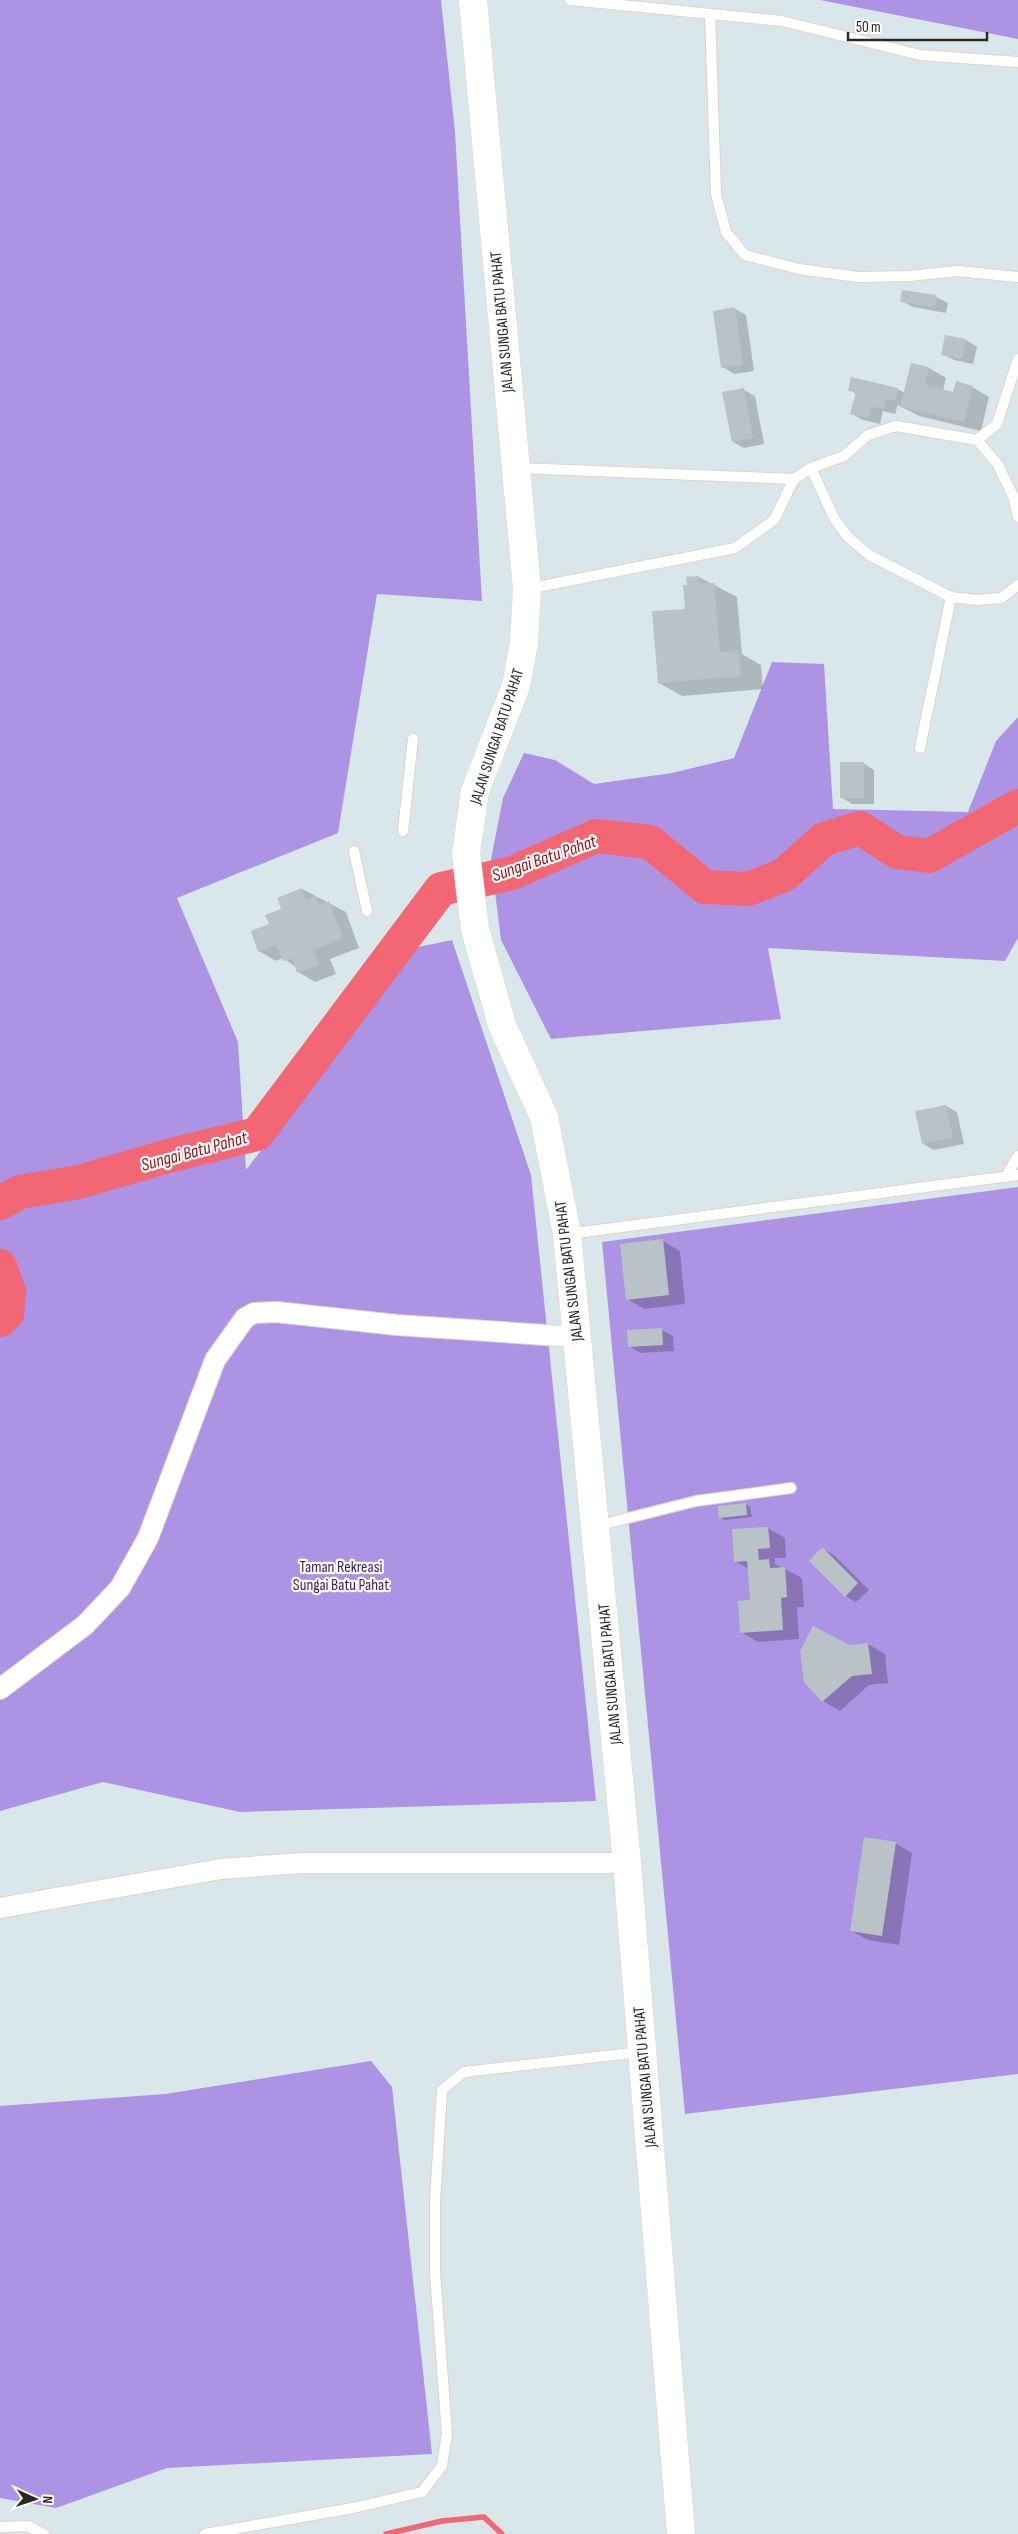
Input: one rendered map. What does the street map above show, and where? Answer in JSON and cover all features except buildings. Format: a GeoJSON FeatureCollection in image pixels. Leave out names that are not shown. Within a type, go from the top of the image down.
{"type":"FeatureCollection","features":[{"type":"Feature","properties":{"kind":"street","name":"JALAN SUNGAI BATU PAHAT"},"geometry":{"type":"LineString","coordinates":[[473,0],[526,589],[524,643],[516,686],[475,791],[466,854],[475,929],[502,1024],[544,1117],[567,1234],[627,1864],[681,2534]]}},
{"type":"Feature","properties":{"kind":"street"},"geometry":{"type":"LineString","coordinates":[[0,1689],[85,1625],[120,1588],[148,1538],[214,1360],[245,1318],[254,1313],[276,1312],[397,1325],[576,1337]]}},
{"type":"Feature","properties":{"kind":"street"},"geometry":{"type":"LineString","coordinates":[[0,1908],[221,1869],[302,1863],[627,1864]]}},
{"type":"Feature","properties":{"kind":"lane"},"geometry":{"type":"LineString","coordinates":[[570,0],[782,21],[920,55],[1018,62]]}},
{"type":"Feature","properties":{"kind":"lane"},"geometry":{"type":"LineString","coordinates":[[710,14],[716,194],[726,232],[746,255],[799,269],[858,277],[909,276],[957,271],[1018,277]]}},
{"type":"Feature","properties":{"kind":"lane"},"geometry":{"type":"LineString","coordinates":[[977,440],[997,424],[1018,359]]}},
{"type":"Feature","properties":{"kind":"lane"},"geometry":{"type":"LineString","coordinates":[[526,589],[735,548],[774,520],[794,479],[811,468],[844,456],[868,435],[896,426],[977,440],[997,463],[1013,496],[1018,518]]}},
{"type":"Feature","properties":{"kind":"lane"},"geometry":{"type":"LineString","coordinates":[[514,468],[794,479]]}},
{"type":"Feature","properties":{"kind":"lane"},"geometry":{"type":"LineString","coordinates":[[811,468],[834,518],[848,537],[869,555],[951,597],[977,600],[1001,598],[1018,585]]}},
{"type":"Feature","properties":{"kind":"lane"},"geometry":{"type":"LineString","coordinates":[[920,748],[951,597]]}},
{"type":"Feature","properties":{"kind":"lane"},"geometry":{"type":"LineString","coordinates":[[403,831],[413,739]]}},
{"type":"Feature","properties":{"kind":"lane"},"geometry":{"type":"LineString","coordinates":[[354,851],[367,911]]}},
{"type":"Feature","properties":{"kind":"lane"},"geometry":{"type":"LineString","coordinates":[[1006,1176],[1018,1156]]}},
{"type":"Feature","properties":{"kind":"lane"},"geometry":{"type":"LineString","coordinates":[[567,1234],[1018,1175]]}},
{"type":"Feature","properties":{"kind":"lane"},"geometry":{"type":"LineString","coordinates":[[595,1526],[696,1501],[791,1488]]}},
{"type":"Feature","properties":{"kind":"lane"},"geometry":{"type":"LineString","coordinates":[[205,2534],[353,2508],[422,2492],[442,2466],[447,2434],[435,2273],[435,2200],[442,2090],[464,2072],[642,2052]]}},
{"type":"Feature","properties":{"kind":"lane"},"geometry":{"type":"LineString","coordinates":[[0,2527],[28,2526],[44,2534]]}},
{"type":"Feature","properties":{"kind":"green space","name":"Taman Rekreasi Sungai Batu Pahat"},"geometry":{"type":"Polygon","coordinates":[[[0,0],[441,0],[455,132],[482,601],[377,594],[338,833],[177,898],[238,1042],[246,1170],[418,947],[452,940],[531,1175],[596,1801],[240,1812],[103,1782],[0,1811],[0,0]]]}},
{"type":"Feature","properties":{"kind":"green space"},"geometry":{"type":"Polygon","coordinates":[[[820,0],[1018,0],[1018,39],[820,0]]]}},
{"type":"Feature","properties":{"kind":"green space"},"geometry":{"type":"Polygon","coordinates":[[[772,662],[824,664],[833,809],[968,812],[996,741],[1018,717],[1018,938],[1005,961],[768,948],[781,1019],[551,1039],[501,940],[491,859],[503,798],[524,753],[555,760],[594,784],[672,773],[734,758],[772,662]]]}},
{"type":"Feature","properties":{"kind":"green space"},"geometry":{"type":"Polygon","coordinates":[[[1018,1187],[1018,2074],[685,2114],[602,1242],[1018,1187]]]}},
{"type":"Feature","properties":{"kind":"green space"},"geometry":{"type":"Polygon","coordinates":[[[371,2061],[392,2087],[432,2454],[167,2468],[56,2508],[0,2498],[0,2106],[165,2094],[371,2061]]]}},
{"type":"Feature","properties":{"kind":"waterway","name":"Sungai Batu Pahat"},"geometry":{"type":"LineString","coordinates":[[0,1203],[20,1192],[79,1182],[168,1156],[257,1134],[441,889],[512,873],[596,836],[650,842],[705,887],[748,889],[784,875],[824,839],[860,828],[897,852],[929,856],[1018,806]]}},
{"type":"Feature","properties":{"kind":"waterway","name":"Sungai Batu Pahat"},"geometry":{"type":"LineString","coordinates":[[0,1266],[9,1291],[7,1314],[0,1320]]}},
{"type":"Feature","properties":{"kind":"waterway"},"geometry":{"type":"LineString","coordinates":[[386,2534],[442,2521],[484,2517],[502,2534]]}}]}
